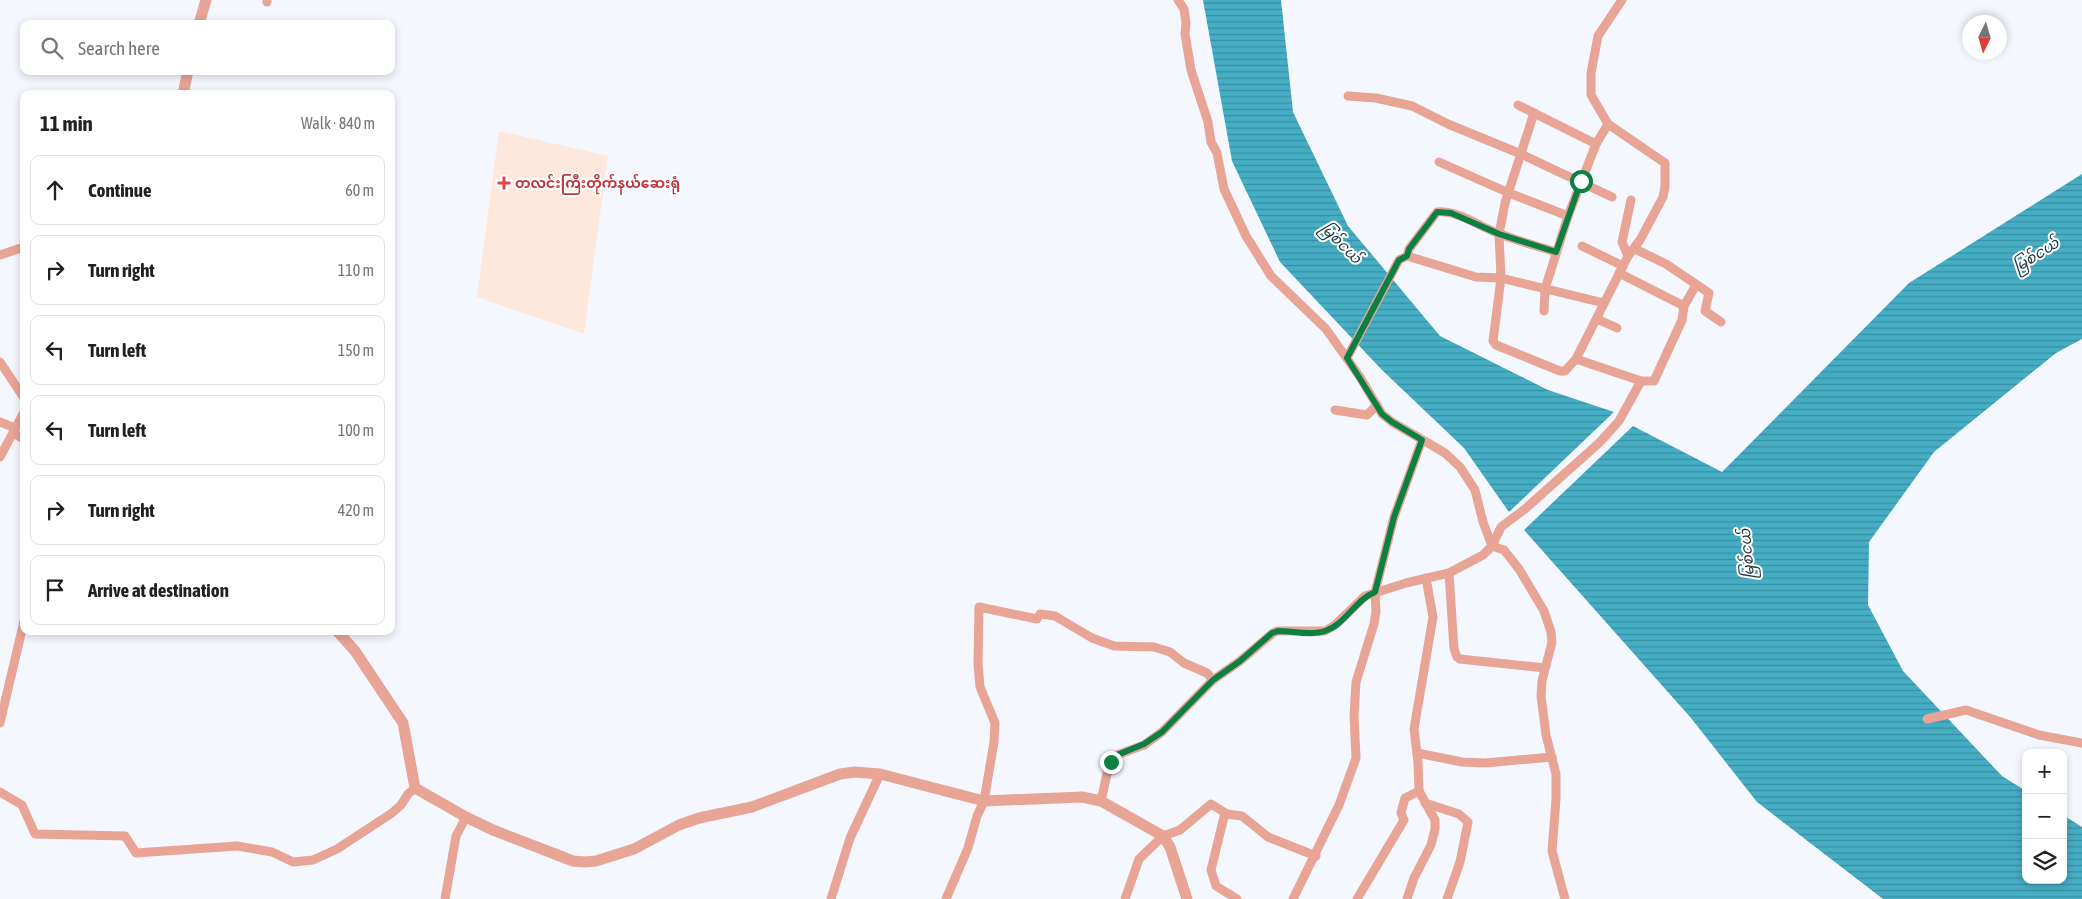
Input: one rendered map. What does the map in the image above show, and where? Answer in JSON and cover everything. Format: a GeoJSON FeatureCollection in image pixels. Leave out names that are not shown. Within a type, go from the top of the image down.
{"type":"FeatureCollection","features":[{"type":"Feature","properties":{"kind":"street"},"geometry":{"type":"LineString","coordinates":[[200,20],[206,0]]}},
{"type":"Feature","properties":{"kind":"street"},"geometry":{"type":"LineString","coordinates":[[1178,0],[1182,4],[1186,16],[1185,34],[1191,70],[1208,122],[1211,142],[1217,154],[1224,189],[1234,212],[1266,269],[1288,294],[1326,329],[1347,358],[1382,414],[1392,422],[1445,453],[1460,466],[1475,490],[1483,522],[1492,546]]}},
{"type":"Feature","properties":{"kind":"street"},"geometry":{"type":"LineString","coordinates":[[1534,113],[1509,193],[1499,234],[1501,278],[1494,343],[1560,371],[1565,371],[1576,359],[1621,269],[1628,256],[1635,249],[1663,197],[1666,182],[1665,163],[1608,124],[1591,95],[1591,73],[1598,36],[1622,0]]}},
{"type":"Feature","properties":{"kind":"street"},"geometry":{"type":"LineString","coordinates":[[184,90],[187,75]]}},
{"type":"Feature","properties":{"kind":"street"},"geometry":{"type":"LineString","coordinates":[[1348,96],[1376,98],[1412,106],[1448,124],[1522,154],[1612,197]]}},
{"type":"Feature","properties":{"kind":"street"},"geometry":{"type":"LineString","coordinates":[[1518,105],[1596,144]]}},
{"type":"Feature","properties":{"kind":"street"},"geometry":{"type":"LineString","coordinates":[[1544,311],[1545,289],[1568,216],[1596,144],[1608,124]]}},
{"type":"Feature","properties":{"kind":"street"},"geometry":{"type":"LineString","coordinates":[[1439,162],[1509,193],[1568,216]]}},
{"type":"Feature","properties":{"kind":"street"},"geometry":{"type":"LineString","coordinates":[[1628,256],[1622,242],[1631,200]]}},
{"type":"Feature","properties":{"kind":"street"},"geometry":{"type":"LineString","coordinates":[[1347,358],[1403,258],[1437,212],[1451,213],[1499,234],[1556,252]]}},
{"type":"Feature","properties":{"kind":"street"},"geometry":{"type":"LineString","coordinates":[[1582,246],[1684,306]]}},
{"type":"Feature","properties":{"kind":"street"},"geometry":{"type":"LineString","coordinates":[[0,255],[20,248]]}},
{"type":"Feature","properties":{"kind":"street"},"geometry":{"type":"LineString","coordinates":[[1635,249],[1666,264],[1710,293],[1705,311],[1721,322]]}},
{"type":"Feature","properties":{"kind":"street"},"geometry":{"type":"LineString","coordinates":[[1403,258],[1476,277],[1501,278],[1604,303]]}},
{"type":"Feature","properties":{"kind":"street"},"geometry":{"type":"LineString","coordinates":[[1576,359],[1640,381],[1654,381],[1682,320],[1684,306],[1696,285]]}},
{"type":"Feature","properties":{"kind":"street"},"geometry":{"type":"LineString","coordinates":[[1597,319],[1617,328]]}},
{"type":"Feature","properties":{"kind":"street"},"geometry":{"type":"LineString","coordinates":[[0,362],[20,392]]}},
{"type":"Feature","properties":{"kind":"street"},"geometry":{"type":"LineString","coordinates":[[1101,801],[1108,769],[1117,755],[1144,744],[1162,732],[1213,680],[1240,661],[1272,633],[1278,631],[1325,631],[1335,625],[1365,596],[1449,573],[1483,556],[1492,546],[1500,528],[1526,508],[1599,443],[1620,421],[1640,381]]}},
{"type":"Feature","properties":{"kind":"street"},"geometry":{"type":"LineString","coordinates":[[1336,410],[1367,414],[1377,405]]}},
{"type":"Feature","properties":{"kind":"street"},"geometry":{"type":"LineString","coordinates":[[0,457],[20,420]]}},
{"type":"Feature","properties":{"kind":"street"},"geometry":{"type":"LineString","coordinates":[[0,422],[20,436]]}},
{"type":"Feature","properties":{"kind":"street"},"geometry":{"type":"LineString","coordinates":[[1293,899],[1316,856],[1339,805],[1356,758],[1354,716],[1356,682],[1374,624],[1376,611],[1375,592],[1394,517],[1422,440]]}},
{"type":"Feature","properties":{"kind":"street"},"geometry":{"type":"LineString","coordinates":[[1492,546],[1504,550],[1512,558],[1544,611],[1552,642],[1545,668],[1541,696],[1556,787],[1552,852],[1565,899]]}},
{"type":"Feature","properties":{"kind":"street"},"geometry":{"type":"LineString","coordinates":[[1449,573],[1456,657],[1545,668]]}},
{"type":"Feature","properties":{"kind":"street"},"geometry":{"type":"LineString","coordinates":[[1407,899],[1414,878],[1431,846],[1435,829],[1435,820],[1418,791],[1414,729],[1434,617],[1426,578]]}},
{"type":"Feature","properties":{"kind":"street"},"geometry":{"type":"LineString","coordinates":[[946,899],[968,848],[977,816],[984,801],[995,722],[980,687],[978,664],[979,607],[1037,619],[1040,614],[1055,616],[1092,638],[1114,646],[1154,647],[1170,652],[1207,674],[1213,680]]}},
{"type":"Feature","properties":{"kind":"street"},"geometry":{"type":"LineString","coordinates":[[0,724],[21,635]]}},
{"type":"Feature","properties":{"kind":"street"},"geometry":{"type":"LineString","coordinates":[[341,635],[355,650],[403,723],[415,788],[466,817],[573,861],[596,861],[634,849],[679,825],[699,818],[752,807],[840,774],[866,772],[984,801],[1082,797],[1101,801],[1164,836],[1170,846],[1187,899]]}},
{"type":"Feature","properties":{"kind":"street"},"geometry":{"type":"LineString","coordinates":[[1927,719],[1966,710],[2039,735],[2082,743]]}},
{"type":"Feature","properties":{"kind":"street"},"geometry":{"type":"LineString","coordinates":[[1417,753],[1462,762],[1485,763],[1552,756]]}},
{"type":"Feature","properties":{"kind":"street"},"geometry":{"type":"LineString","coordinates":[[831,899],[850,838],[880,774]]}},
{"type":"Feature","properties":{"kind":"street"},"geometry":{"type":"LineString","coordinates":[[0,792],[22,805],[35,834],[125,836],[136,853],[237,846],[252,847],[272,852],[293,862],[313,860],[337,849],[392,813],[415,788]]}},
{"type":"Feature","properties":{"kind":"street"},"geometry":{"type":"LineString","coordinates":[[1357,899],[1404,820],[1402,813],[1405,798],[1418,791]]}},
{"type":"Feature","properties":{"kind":"street"},"geometry":{"type":"LineString","coordinates":[[1426,803],[1459,814],[1468,822],[1460,862],[1447,899]]}},
{"type":"Feature","properties":{"kind":"street"},"geometry":{"type":"LineString","coordinates":[[1125,899],[1139,859],[1164,836],[1180,830],[1211,804],[1225,813],[1238,814],[1268,837],[1316,856]]}},
{"type":"Feature","properties":{"kind":"street"},"geometry":{"type":"LineString","coordinates":[[1225,813],[1211,870],[1216,886],[1237,899]]}},
{"type":"Feature","properties":{"kind":"street"},"geometry":{"type":"LineString","coordinates":[[445,899],[456,836],[466,817]]}},
{"type":"Feature","properties":{"kind":"shaded area"},"geometry":{"type":"Polygon","coordinates":[[[499,131],[608,156],[584,334],[477,297],[499,131]]]}},
{"type":"Feature","properties":{"kind":"water","name":"မြစ်ငယ်"},"geometry":{"type":"Polygon","coordinates":[[[1203,0],[1281,0],[1293,112],[1348,226],[1440,336],[1548,390],[1614,412],[1509,512],[1464,448],[1382,370],[1280,262],[1232,161],[1203,0]]]}},
{"type":"Feature","properties":{"kind":"water","name":"မြစ်ငယ်"},"geometry":{"type":"Polygon","coordinates":[[[2082,174],[2082,339],[2056,353],[1934,452],[1869,542],[1868,605],[1903,671],[2002,776],[2022,788],[2022,884],[2067,884],[2067,818],[2082,827],[2082,899],[1883,899],[1757,802],[1691,718],[1524,530],[1633,426],[1722,472],[1909,283],[2082,174]]]}},
{"type":"Feature","properties":{"kind":"place","name":"တလင်းကြီးတိုက်နယ်ဆေးရုံ"},"geometry":{"type":"Point","coordinates":[504,183]}},
{"type":"Feature","properties":{"kind":"route"},"geometry":{"type":"LineString","coordinates":[[1111,762],[1117,755],[1144,744],[1162,732],[1213,680],[1240,661],[1272,633],[1278,631],[1325,631],[1335,625],[1365,596],[1375,592],[1394,517],[1422,440],[1382,414],[1347,358],[1399,260],[1407,256],[1409,249],[1437,212],[1446,211],[1499,234],[1556,252],[1581,181]]}}]}
